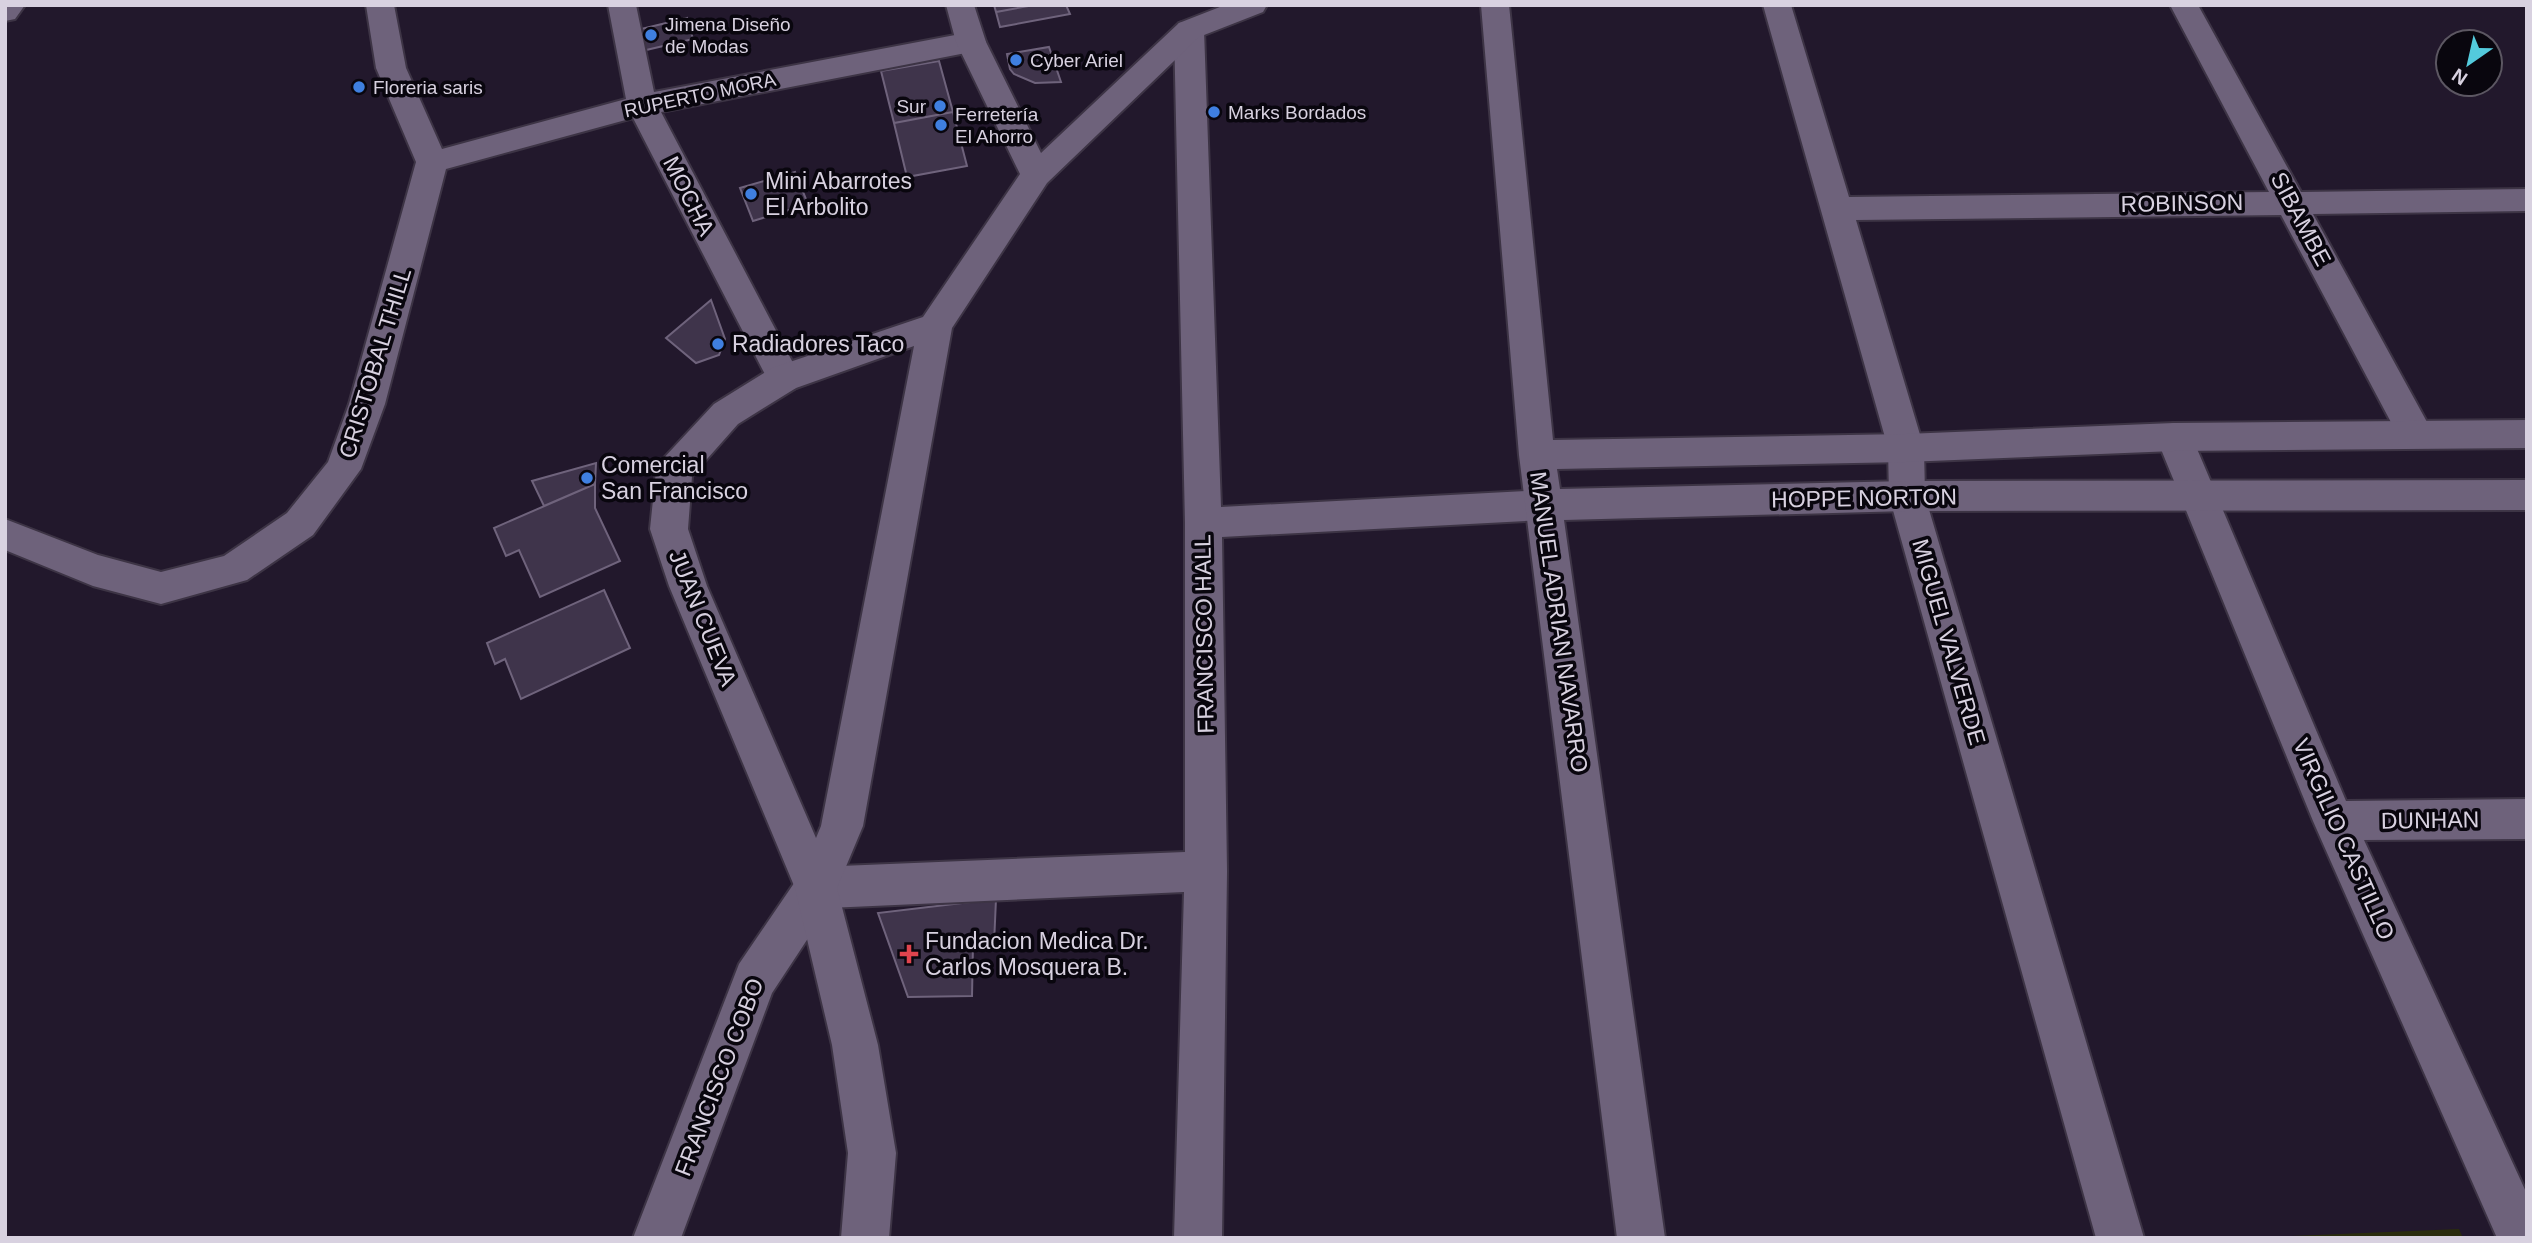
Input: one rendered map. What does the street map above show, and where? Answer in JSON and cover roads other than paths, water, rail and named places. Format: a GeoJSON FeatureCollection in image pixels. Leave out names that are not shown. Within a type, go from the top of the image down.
{"type":"FeatureCollection","features":[{"type":"Feature","properties":{"kind":"street"},"geometry":{"type":"LineString","coordinates":[[5,12],[10,5]]}},
{"type":"Feature","properties":{"kind":"street"},"geometry":{"type":"LineString","coordinates":[[380,5],[391,68],[432,162]]}},
{"type":"Feature","properties":{"kind":"street","name":"MOCHA"},"geometry":{"type":"LineString","coordinates":[[622,5],[642,105],[784,379]]}},
{"type":"Feature","properties":{"kind":"street"},"geometry":{"type":"LineString","coordinates":[[960,5],[971,42],[1036,175]]}},
{"type":"Feature","properties":{"kind":"street"},"geometry":{"type":"LineString","coordinates":[[1206,871],[816,888],[842,826],[935,326],[1036,175],[1189,30],[1253,5]]}},
{"type":"Feature","properties":{"kind":"street","name":"MANUEL ADRIAN NAVARRO"},"geometry":{"type":"LineString","coordinates":[[1495,5],[1537,455],[1641,1238]]}},
{"type":"Feature","properties":{"kind":"street","name":"MIGUEL VALVERDE"},"geometry":{"type":"LineString","coordinates":[[1777,5],[1906,448],[1907,496],[2120,1238]]}},
{"type":"Feature","properties":{"kind":"street","name":"SIBAMBE"},"geometry":{"type":"LineString","coordinates":[[2185,5],[2415,433]]}},
{"type":"Feature","properties":{"kind":"street","name":"FRANCISCO HALL"},"geometry":{"type":"LineString","coordinates":[[1189,30],[1202,523],[1206,871],[1198,1238]]}},
{"type":"Feature","properties":{"kind":"street","name":"RUPERTO MORA"},"geometry":{"type":"LineString","coordinates":[[432,162],[642,105],[971,42]]}},
{"type":"Feature","properties":{"kind":"street","name":"CRISTOBAL THILL"},"geometry":{"type":"LineString","coordinates":[[5,534],[93,570],[161,588],[234,569],[300,524],[343,468],[367,404],[432,162]]}},
{"type":"Feature","properties":{"kind":"street","name":"ROBINSON"},"geometry":{"type":"LineString","coordinates":[[1838,209],[2527,200]]}},
{"type":"Feature","properties":{"kind":"street","name":"JUAN CUEVA"},"geometry":{"type":"LineString","coordinates":[[865,1238],[872,1153],[855,1045],[816,888],[688,586],[669,530],[674,471],[726,414],[784,379],[935,326]]}},
{"type":"Feature","properties":{"kind":"street"},"geometry":{"type":"LineString","coordinates":[[1537,455],[1906,448],[2174,437],[2527,434]]}},
{"type":"Feature","properties":{"kind":"street","name":"VIRGILIO CASTILLO"},"geometry":{"type":"LineString","coordinates":[[2174,437],[2333,821],[2522,1238]]}},
{"type":"Feature","properties":{"kind":"street","name":"HOPPE NORTON"},"geometry":{"type":"LineString","coordinates":[[1202,523],[1543,505],[1907,496],[2527,495]]}},
{"type":"Feature","properties":{"kind":"street","name":"DUNHAN"},"geometry":{"type":"LineString","coordinates":[[2333,821],[2527,819]]}},
{"type":"Feature","properties":{"kind":"street","name":"FRANCISCO COBO"},"geometry":{"type":"LineString","coordinates":[[657,1238],[755,980],[816,888]]}},
{"type":"Feature","properties":{"kind":"place","name":"Jimena Diseño de Modas"},"geometry":{"type":"Point","coordinates":[651,35]}},
{"type":"Feature","properties":{"kind":"place","name":"Cyber Ariel"},"geometry":{"type":"Point","coordinates":[1016,60]}},
{"type":"Feature","properties":{"kind":"place","name":"Floreria saris"},"geometry":{"type":"Point","coordinates":[359,87]}},
{"type":"Feature","properties":{"kind":"place","name":"Sur"},"geometry":{"type":"Point","coordinates":[940,106]}},
{"type":"Feature","properties":{"kind":"place","name":"Marks Bordados"},"geometry":{"type":"Point","coordinates":[1214,112]}},
{"type":"Feature","properties":{"kind":"place","name":"Ferretería El Ahorro"},"geometry":{"type":"Point","coordinates":[941,125]}},
{"type":"Feature","properties":{"kind":"place","name":"Mini Abarrotes El Arbolito"},"geometry":{"type":"Point","coordinates":[751,194]}},
{"type":"Feature","properties":{"kind":"place","name":"Radiadores Taco"},"geometry":{"type":"Point","coordinates":[718,344]}},
{"type":"Feature","properties":{"kind":"place","name":"Comercial San Francisco"},"geometry":{"type":"Point","coordinates":[587,478]}},
{"type":"Feature","properties":{"kind":"place","name":"Fundacion Medica Dr. Carlos Mosquera B."},"geometry":{"type":"Point","coordinates":[909,954]}}]}
